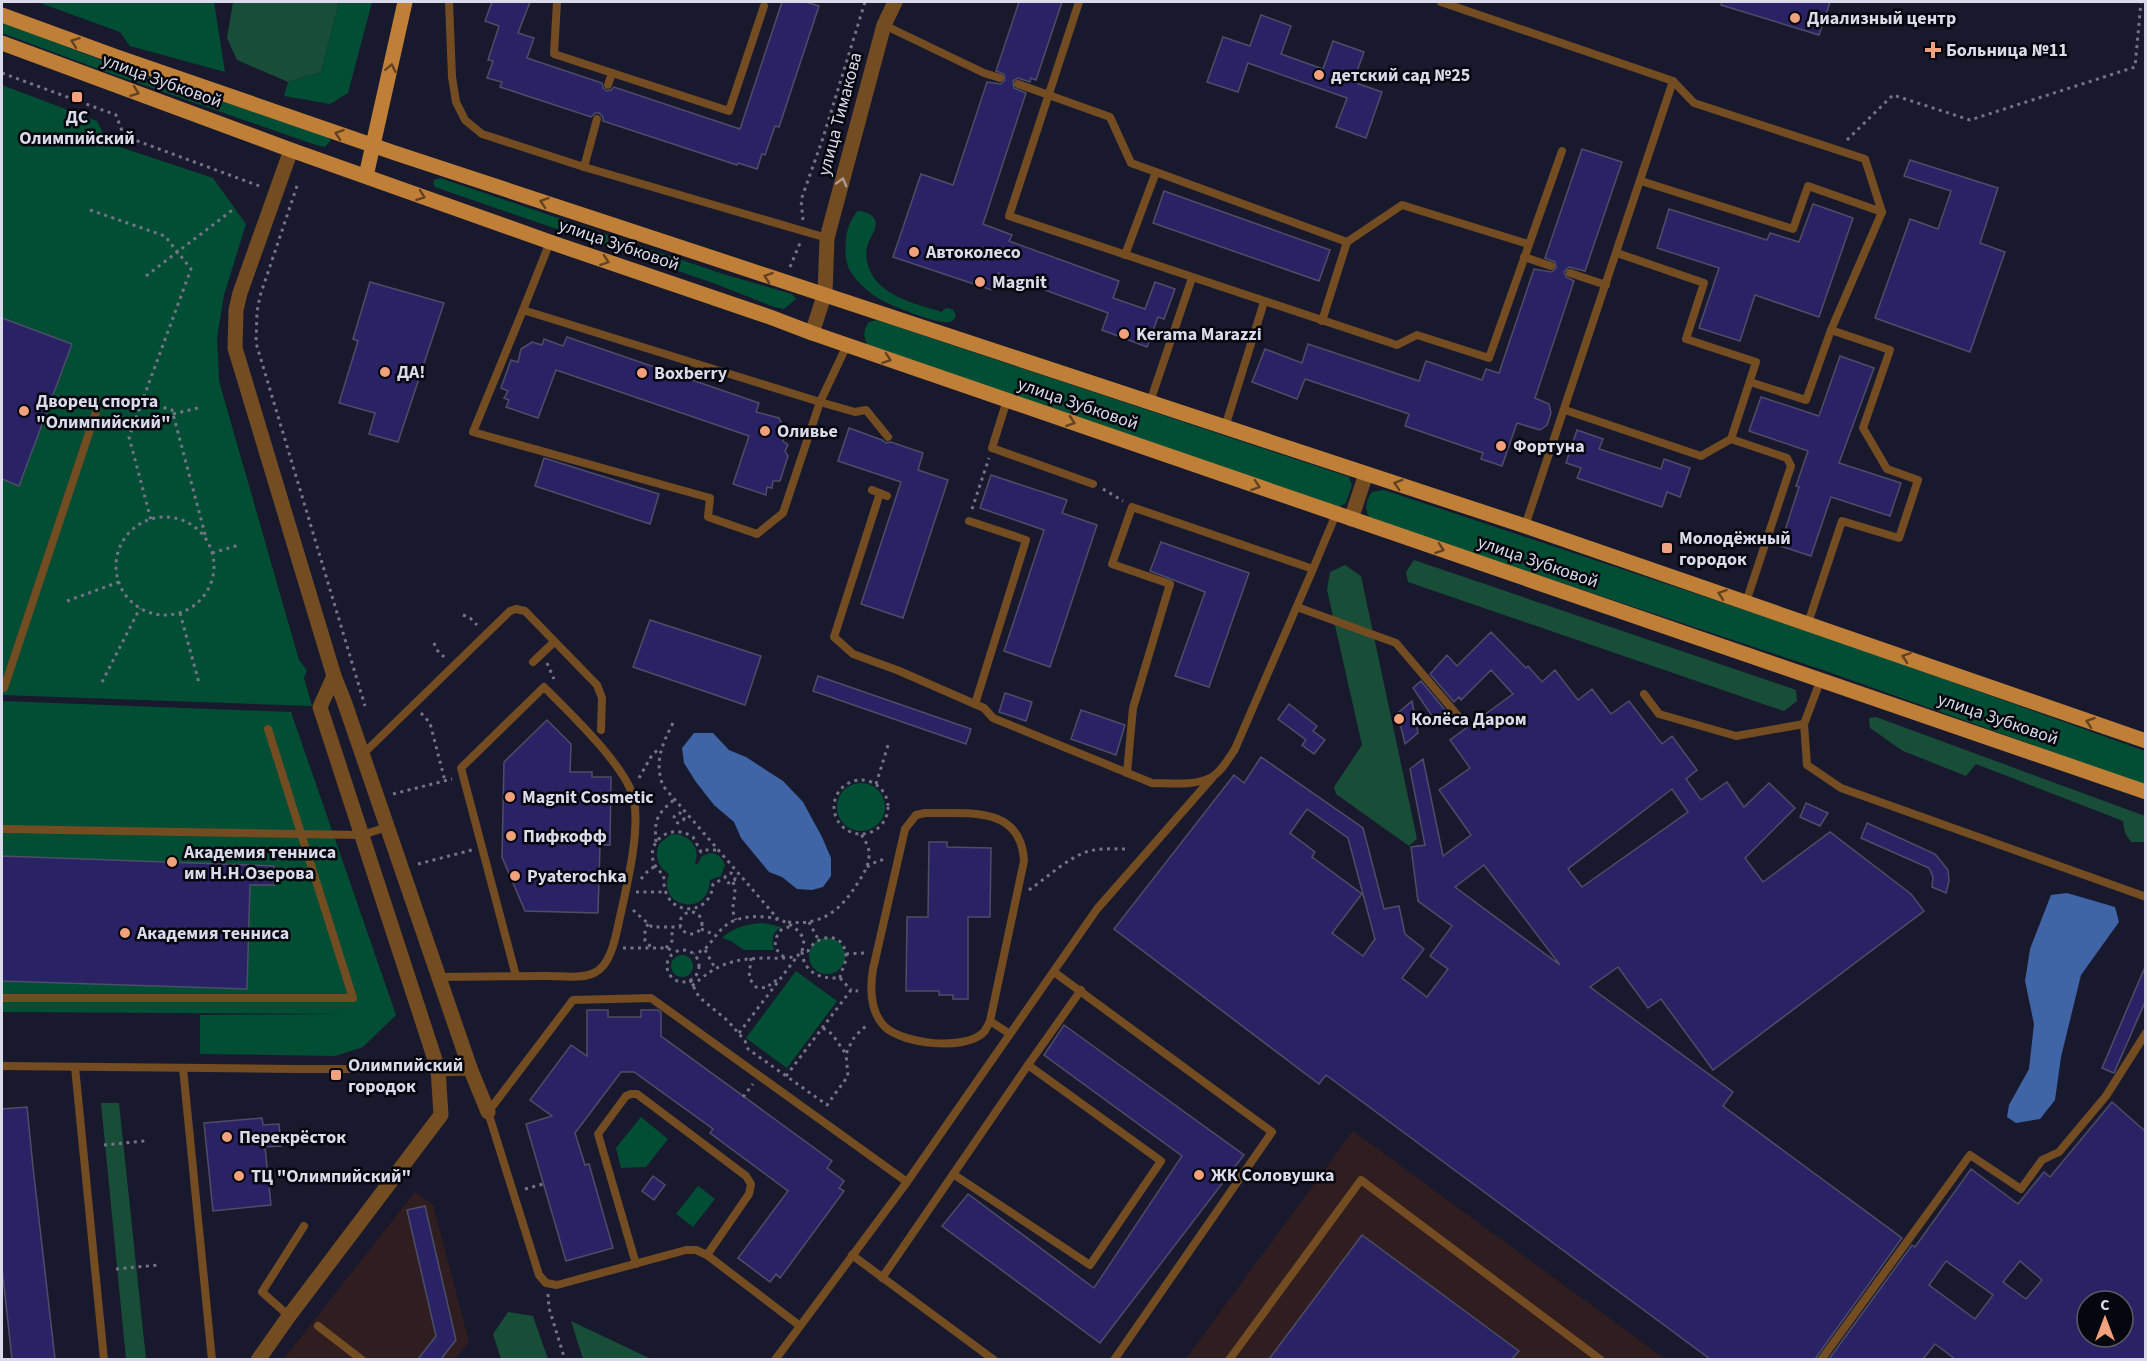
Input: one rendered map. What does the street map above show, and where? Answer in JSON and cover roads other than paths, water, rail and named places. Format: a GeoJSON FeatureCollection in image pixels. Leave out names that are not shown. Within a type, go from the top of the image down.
{"type":"FeatureCollection","features":[{"type":"Feature","properties":{"kind":"main road"},"geometry":{"type":"LineString","coordinates":[[366,176],[405,2]]}},
{"type":"Feature","properties":{"kind":"main road","name":"улица Зубковой"},"geometry":{"type":"LineString","coordinates":[[2,15],[372,145],[783,283],[825,293],[1526,526],[2145,741]]}},
{"type":"Feature","properties":{"kind":"main road","name":"улица Зубковой"},"geometry":{"type":"LineString","coordinates":[[2,43],[291,150],[550,242],[2145,792]]}},
{"type":"Feature","properties":{"kind":"street","name":"улица Тимакова"},"geometry":{"type":"LineString","coordinates":[[812,333],[825,293],[827,238],[884,25],[895,2]]}},
{"type":"Feature","properties":{"kind":"street"},"geometry":{"type":"LineString","coordinates":[[291,150],[240,293],[236,310],[235,348],[334,676],[470,1068],[488,1112]]}},
{"type":"Feature","properties":{"kind":"street"},"geometry":{"type":"LineString","coordinates":[[1351,519],[1366,474]]}},
{"type":"Feature","properties":{"kind":"street"},"geometry":{"type":"LineString","coordinates":[[258,1359],[441,1115],[438,1069],[320,707],[334,676]]}},
{"type":"Feature","properties":{"kind":"street"},"geometry":{"type":"LineString","coordinates":[[438,1069],[470,1068]]}},
{"type":"Feature","properties":{"kind":"lane"},"geometry":{"type":"LineString","coordinates":[[449,2],[452,77],[456,102],[465,120],[482,134],[584,167],[827,238]]}},
{"type":"Feature","properties":{"kind":"lane"},"geometry":{"type":"LineString","coordinates":[[557,2],[554,54],[729,111],[764,6]]}},
{"type":"Feature","properties":{"kind":"lane"},"geometry":{"type":"LineString","coordinates":[[1080,2],[1048,94],[1010,216],[1397,345],[1418,334],[1489,358],[1562,151]]}},
{"type":"Feature","properties":{"kind":"lane"},"geometry":{"type":"LineString","coordinates":[[1441,2],[1673,81],[1694,103],[1865,159],[1882,212],[1831,330],[1806,400],[1750,382]]}},
{"type":"Feature","properties":{"kind":"lane"},"geometry":{"type":"LineString","coordinates":[[884,25],[984,73],[1000,78]]}},
{"type":"Feature","properties":{"kind":"lane"},"geometry":{"type":"LineString","coordinates":[[608,85],[612,73]]}},
{"type":"Feature","properties":{"kind":"lane"},"geometry":{"type":"LineString","coordinates":[[1526,526],[1673,81]]}},
{"type":"Feature","properties":{"kind":"lane"},"geometry":{"type":"LineString","coordinates":[[1018,84],[1110,117],[1131,163],[1347,242]]}},
{"type":"Feature","properties":{"kind":"lane"},"geometry":{"type":"LineString","coordinates":[[584,167],[597,119]]}},
{"type":"Feature","properties":{"kind":"lane"},"geometry":{"type":"LineString","coordinates":[[1125,255],[1156,172]]}},
{"type":"Feature","properties":{"kind":"lane"},"geometry":{"type":"LineString","coordinates":[[1641,181],[1793,229],[1808,186],[1882,212]]}},
{"type":"Feature","properties":{"kind":"lane"},"geometry":{"type":"LineString","coordinates":[[1322,321],[1347,242],[1402,205],[1528,244]]}},
{"type":"Feature","properties":{"kind":"lane"},"geometry":{"type":"LineString","coordinates":[[550,242],[472,432],[710,498],[708,517],[757,534],[783,513],[820,402],[847,345]]}},
{"type":"Feature","properties":{"kind":"lane"},"geometry":{"type":"LineString","coordinates":[[1565,410],[1701,456],[1731,439],[1750,382],[1756,362],[1686,339],[1704,283],[1617,252]]}},
{"type":"Feature","properties":{"kind":"lane"},"geometry":{"type":"LineString","coordinates":[[1524,257],[1551,266]]}},
{"type":"Feature","properties":{"kind":"lane"},"geometry":{"type":"LineString","coordinates":[[1570,273],[1606,285]]}},
{"type":"Feature","properties":{"kind":"lane"},"geometry":{"type":"LineString","coordinates":[[1150,402],[1191,278]]}},
{"type":"Feature","properties":{"kind":"lane"},"geometry":{"type":"LineString","coordinates":[[1225,427],[1264,302]]}},
{"type":"Feature","properties":{"kind":"lane"},"geometry":{"type":"LineString","coordinates":[[522,310],[820,402],[855,412],[866,410],[888,437]]}},
{"type":"Feature","properties":{"kind":"lane"},"geometry":{"type":"LineString","coordinates":[[1808,623],[1842,521],[1899,538],[1918,480],[1887,469],[1863,428],[1890,350],[1831,330]]}},
{"type":"Feature","properties":{"kind":"lane"},"geometry":{"type":"LineString","coordinates":[[1007,400],[992,448],[1093,483]]}},
{"type":"Feature","properties":{"kind":"lane"},"geometry":{"type":"LineString","coordinates":[[2,688],[4,688],[97,409]]}},
{"type":"Feature","properties":{"kind":"lane"},"geometry":{"type":"LineString","coordinates":[[1731,439],[1787,458],[1791,466],[1746,602]]}},
{"type":"Feature","properties":{"kind":"lane"},"geometry":{"type":"LineString","coordinates":[[880,493],[834,637],[853,654],[897,670],[984,708],[993,718],[1152,783],[1181,783],[1212,778]]}},
{"type":"Feature","properties":{"kind":"lane"},"geometry":{"type":"LineString","coordinates":[[1127,773],[1132,708],[1170,584],[1112,564],[1132,507],[1313,569]]}},
{"type":"Feature","properties":{"kind":"lane"},"geometry":{"type":"LineString","coordinates":[[775,1359],[907,1182],[1097,909],[1228,761],[1297,607],[1335,514]]}},
{"type":"Feature","properties":{"kind":"lane"},"geometry":{"type":"LineString","coordinates":[[969,521],[1026,540],[975,704]]}},
{"type":"Feature","properties":{"kind":"lane"},"geometry":{"type":"LineString","coordinates":[[1297,607],[1395,643],[1459,717]]}},
{"type":"Feature","properties":{"kind":"lane"},"geometry":{"type":"LineString","coordinates":[[362,755],[510,611],[516,609],[525,611],[600,691],[602,698],[601,730]]}},
{"type":"Feature","properties":{"kind":"lane"},"geometry":{"type":"LineString","coordinates":[[533,662],[554,642]]}},
{"type":"Feature","properties":{"kind":"lane"},"geometry":{"type":"LineString","coordinates":[[1821,679],[1804,724],[1807,765],[1841,788],[2145,897]]}},
{"type":"Feature","properties":{"kind":"lane"},"geometry":{"type":"LineString","coordinates":[[439,977],[516,976],[593,974],[603,967],[611,948],[625,892],[635,816],[631,793],[627,783],[604,751],[544,687],[461,768],[516,976]]}},
{"type":"Feature","properties":{"kind":"lane"},"geometry":{"type":"LineString","coordinates":[[1644,694],[1659,714],[1736,736],[1804,724]]}},
{"type":"Feature","properties":{"kind":"lane"},"geometry":{"type":"LineString","coordinates":[[2,998],[353,998],[268,729]]}},
{"type":"Feature","properties":{"kind":"lane"},"geometry":{"type":"LineString","coordinates":[[925,813],[990,815],[1002,819],[1012,829],[1024,850],[1024,861],[990,1021],[983,1033],[968,1041],[946,1043],[919,1041],[898,1035],[884,1026],[872,1001],[870,985],[876,953],[905,829],[916,815],[925,813]]}},
{"type":"Feature","properties":{"kind":"lane"},"geometry":{"type":"LineString","coordinates":[[2,829],[362,835],[387,827]]}},
{"type":"Feature","properties":{"kind":"lane"},"geometry":{"type":"LineString","coordinates":[[1054,972],[1272,1132],[1114,1359]]}},
{"type":"Feature","properties":{"kind":"lane"},"geometry":{"type":"LineString","coordinates":[[882,1278],[1081,990]]}},
{"type":"Feature","properties":{"kind":"lane"},"geometry":{"type":"LineString","coordinates":[[800,1326],[707,1255],[696,1250],[686,1250],[557,1285],[546,1283],[539,1275],[488,1112],[573,1000],[651,998],[907,1182]]}},
{"type":"Feature","properties":{"kind":"lane"},"geometry":{"type":"LineString","coordinates":[[990,1021],[1010,1034]]}},
{"type":"Feature","properties":{"kind":"lane"},"geometry":{"type":"LineString","coordinates":[[1821,1359],[1970,1155],[2021,1189],[2042,1160],[2059,1152],[2106,1096],[2145,1034]]}},
{"type":"Feature","properties":{"kind":"lane"},"geometry":{"type":"LineString","coordinates":[[953,1174],[1090,1265],[1161,1161],[1028,1065]]}},
{"type":"Feature","properties":{"kind":"lane"},"geometry":{"type":"LineString","coordinates":[[2,1066],[438,1069]]}},
{"type":"Feature","properties":{"kind":"lane"},"geometry":{"type":"LineString","coordinates":[[75,1067],[104,1359]]}},
{"type":"Feature","properties":{"kind":"lane"},"geometry":{"type":"LineString","coordinates":[[183,1068],[212,1359]]}},
{"type":"Feature","properties":{"kind":"lane"},"geometry":{"type":"LineString","coordinates":[[636,1264],[598,1134],[626,1096],[632,1094],[637,1095],[746,1176],[751,1184],[750,1194],[707,1255]]}},
{"type":"Feature","properties":{"kind":"lane"},"geometry":{"type":"LineString","coordinates":[[1229,1359],[1361,1180],[1601,1359]]}},
{"type":"Feature","properties":{"kind":"lane"},"geometry":{"type":"LineString","coordinates":[[289,1316],[262,1292],[304,1226]]}},
{"type":"Feature","properties":{"kind":"lane"},"geometry":{"type":"LineString","coordinates":[[852,1255],[994,1359]]}},
{"type":"Feature","properties":{"kind":"lane"},"geometry":{"type":"LineString","coordinates":[[318,1326],[362,1359]]}},
{"type":"Feature","properties":{"kind":"water"},"geometry":{"type":"Polygon","coordinates":[[[694,733],[713,733],[729,750],[746,757],[783,781],[803,802],[831,858],[831,876],[823,887],[812,890],[797,889],[782,877],[769,872],[741,838],[734,822],[714,805],[684,763],[682,748],[694,733]]]}},
{"type":"Feature","properties":{"kind":"water"},"geometry":{"type":"Polygon","coordinates":[[[2067,893],[2115,907],[2119,922],[2081,975],[2061,1057],[2055,1100],[2040,1119],[2016,1123],[2007,1117],[2009,1105],[2029,1069],[2034,1024],[2025,981],[2030,949],[2051,895],[2067,893]]]}},
{"type":"Feature","properties":{"kind":"place","name":"Диализный центр"},"geometry":{"type":"Point","coordinates":[1795,18]}},
{"type":"Feature","properties":{"kind":"place","name":"Больница №11"},"geometry":{"type":"Point","coordinates":[1933,50]}},
{"type":"Feature","properties":{"kind":"place","name":"детский сад №25"},"geometry":{"type":"Point","coordinates":[1319,75]}},
{"type":"Feature","properties":{"kind":"place","name":"ДС Олимпийский"},"geometry":{"type":"Point","coordinates":[77,97]}},
{"type":"Feature","properties":{"kind":"place","name":"Автоколесо"},"geometry":{"type":"Point","coordinates":[914,252]}},
{"type":"Feature","properties":{"kind":"place","name":"Magnit"},"geometry":{"type":"Point","coordinates":[980,282]}},
{"type":"Feature","properties":{"kind":"place","name":"Kerama Marazzi"},"geometry":{"type":"Point","coordinates":[1124,334]}},
{"type":"Feature","properties":{"kind":"place","name":"ДА!"},"geometry":{"type":"Point","coordinates":[385,372]}},
{"type":"Feature","properties":{"kind":"place","name":"Boxberry"},"geometry":{"type":"Point","coordinates":[642,373]}},
{"type":"Feature","properties":{"kind":"place","name":"Дворец спорта \"Олимпийский\""},"geometry":{"type":"Point","coordinates":[24,411]}},
{"type":"Feature","properties":{"kind":"place","name":"Оливье"},"geometry":{"type":"Point","coordinates":[765,431]}},
{"type":"Feature","properties":{"kind":"place","name":"Фортуна"},"geometry":{"type":"Point","coordinates":[1501,446]}},
{"type":"Feature","properties":{"kind":"place","name":"Молодёжный городок"},"geometry":{"type":"Point","coordinates":[1667,548]}},
{"type":"Feature","properties":{"kind":"place","name":"Колёса Даром"},"geometry":{"type":"Point","coordinates":[1399,719]}},
{"type":"Feature","properties":{"kind":"place","name":"Magnit Cosmetic"},"geometry":{"type":"Point","coordinates":[510,797]}},
{"type":"Feature","properties":{"kind":"place","name":"Пифкофф"},"geometry":{"type":"Point","coordinates":[511,836]}},
{"type":"Feature","properties":{"kind":"place","name":"Академия тенниса им Н.Н.Озерова"},"geometry":{"type":"Point","coordinates":[172,862]}},
{"type":"Feature","properties":{"kind":"place","name":"Pyaterochka"},"geometry":{"type":"Point","coordinates":[515,876]}},
{"type":"Feature","properties":{"kind":"place","name":"Академия тенниса"},"geometry":{"type":"Point","coordinates":[125,933]}},
{"type":"Feature","properties":{"kind":"place","name":"Олимпийский городок"},"geometry":{"type":"Point","coordinates":[336,1075]}},
{"type":"Feature","properties":{"kind":"place","name":"Перекрёсток"},"geometry":{"type":"Point","coordinates":[227,1137]}},
{"type":"Feature","properties":{"kind":"place","name":"ЖК Соловушка"},"geometry":{"type":"Point","coordinates":[1199,1175]}},
{"type":"Feature","properties":{"kind":"place","name":"ТЦ \"Олимпийский\""},"geometry":{"type":"Point","coordinates":[239,1176]}}]}
